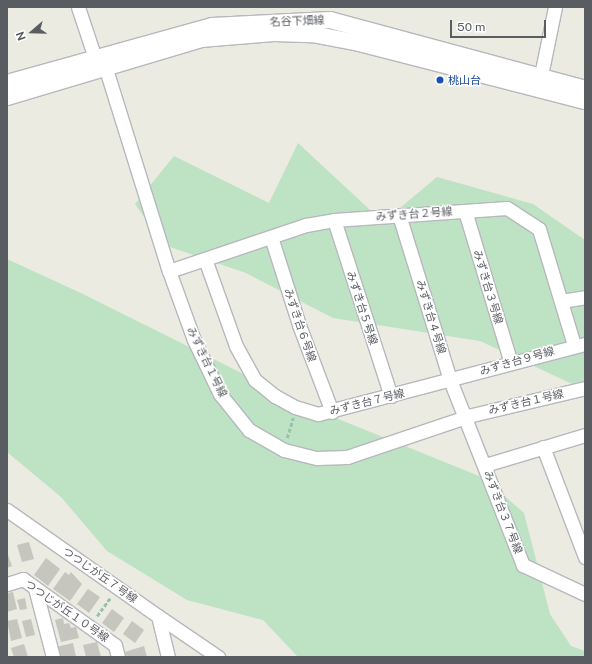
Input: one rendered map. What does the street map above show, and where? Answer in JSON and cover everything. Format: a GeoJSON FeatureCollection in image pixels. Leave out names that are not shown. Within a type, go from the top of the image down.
{"type":"FeatureCollection","features":[{"type":"Feature","properties":{"kind":"street","name":"みずき台１号線"},"geometry":{"type":"LineString","coordinates":[[78,7],[100,64],[169,271],[194,340],[220,394],[249,430],[284,450],[317,458],[347,457],[466,417],[585,388]]}},
{"type":"Feature","properties":{"kind":"street"},"geometry":{"type":"LineString","coordinates":[[540,83],[555,7]]}},
{"type":"Feature","properties":{"kind":"street","name":"名谷下畑線"},"geometry":{"type":"LineString","coordinates":[[7,82],[100,64],[201,40],[274,33],[312,34],[540,83],[585,89]]}},
{"type":"Feature","properties":{"kind":"street","name":"名谷下畑線"},"geometry":{"type":"LineString","coordinates":[[7,96],[100,64]]}},
{"type":"Feature","properties":{"kind":"street","name":"名谷下畑線"},"geometry":{"type":"LineString","coordinates":[[540,83],[585,101]]}},
{"type":"Feature","properties":{"kind":"street","name":"みずき台２号線"},"geometry":{"type":"LineString","coordinates":[[169,271],[306,225],[334,220],[507,208],[539,229],[561,301],[580,345]]}},
{"type":"Feature","properties":{"kind":"street","name":"みずき台３号線"},"geometry":{"type":"LineString","coordinates":[[465,211],[511,363]]}},
{"type":"Feature","properties":{"kind":"street","name":"みずき台４号線"},"geometry":{"type":"LineString","coordinates":[[399,215],[450,380],[466,417]]}},
{"type":"Feature","properties":{"kind":"street","name":"みずき台５号線"},"geometry":{"type":"LineString","coordinates":[[334,220],[391,396]]}},
{"type":"Feature","properties":{"kind":"street","name":"みずき台６号線"},"geometry":{"type":"LineString","coordinates":[[271,237],[299,325],[332,412]]}},
{"type":"Feature","properties":{"kind":"street","name":"みずき台７号線"},"geometry":{"type":"LineString","coordinates":[[205,259],[236,346],[255,380],[275,396],[295,408],[318,414],[332,412],[450,380]]}},
{"type":"Feature","properties":{"kind":"street"},"geometry":{"type":"LineString","coordinates":[[561,301],[585,297]]}},
{"type":"Feature","properties":{"kind":"street","name":"みずき台９号線"},"geometry":{"type":"LineString","coordinates":[[450,380],[580,345]]}},
{"type":"Feature","properties":{"kind":"street","name":"みずき台３７号線"},"geometry":{"type":"LineString","coordinates":[[466,417],[523,565],[585,594]]}},
{"type":"Feature","properties":{"kind":"street"},"geometry":{"type":"LineString","coordinates":[[485,465],[585,435]]}},
{"type":"Feature","properties":{"kind":"street"},"geometry":{"type":"LineString","coordinates":[[543,448],[585,557]]}},
{"type":"Feature","properties":{"kind":"street","name":"つつじが丘７号線"},"geometry":{"type":"LineString","coordinates":[[7,510],[218,657]]}},
{"type":"Feature","properties":{"kind":"street","name":"つつじが丘１０号線"},"geometry":{"type":"LineString","coordinates":[[7,584],[23,579],[115,645],[118,657]]}},
{"type":"Feature","properties":{"kind":"street"},"geometry":{"type":"LineString","coordinates":[[35,588],[52,657]]}},
{"type":"Feature","properties":{"kind":"street"},"geometry":{"type":"LineString","coordinates":[[158,616],[168,657]]}},
{"type":"Feature","properties":{"kind":"path"},"geometry":{"type":"LineString","coordinates":[[284,450],[295,408]]}},
{"type":"Feature","properties":{"kind":"path"},"geometry":{"type":"LineString","coordinates":[[89,626],[117,588]]}},
{"type":"Feature","properties":{"kind":"green space"},"geometry":{"type":"Polygon","coordinates":[[[298,143],[383,222],[437,177],[533,204],[585,240],[585,390],[480,341],[333,318],[246,273],[164,245],[135,204],[174,156],[269,203],[298,143]]]}},
{"type":"Feature","properties":{"kind":"green space"},"geometry":{"type":"Polygon","coordinates":[[[7,259],[83,294],[316,410],[484,478],[524,513],[550,614],[571,646],[585,651],[585,657],[298,657],[263,620],[187,600],[107,551],[61,497],[7,452],[7,259]]]}},
{"type":"Feature","properties":{"kind":"building"},"geometry":{"type":"Polygon","coordinates":[[[29,542],[34,559],[22,562],[17,545],[29,542]]]}},
{"type":"Feature","properties":{"kind":"building"},"geometry":{"type":"Polygon","coordinates":[[[7,552],[12,566],[7,568],[7,552]]]}},
{"type":"Feature","properties":{"kind":"building"},"geometry":{"type":"Polygon","coordinates":[[[46,558],[60,569],[48,586],[34,575],[46,558]]]}},
{"type":"Feature","properties":{"kind":"building"},"geometry":{"type":"Polygon","coordinates":[[[65,572],[69,575],[71,572],[82,584],[70,601],[53,589],[65,572]]]}},
{"type":"Feature","properties":{"kind":"building"},"geometry":{"type":"Polygon","coordinates":[[[88,589],[100,597],[89,613],[77,604],[88,589]]]}},
{"type":"Feature","properties":{"kind":"building"},"geometry":{"type":"Polygon","coordinates":[[[13,592],[17,609],[7,612],[7,593],[13,592]]]}},
{"type":"Feature","properties":{"kind":"building"},"geometry":{"type":"Polygon","coordinates":[[[25,598],[27,609],[20,610],[17,600],[25,598]]]}},
{"type":"Feature","properties":{"kind":"building"},"geometry":{"type":"Polygon","coordinates":[[[112,609],[124,618],[114,632],[102,623],[112,609]]]}},
{"type":"Feature","properties":{"kind":"building"},"geometry":{"type":"Polygon","coordinates":[[[63,618],[64,624],[69,623],[71,628],[76,627],[79,638],[61,642],[55,620],[63,618]]]}},
{"type":"Feature","properties":{"kind":"building"},"geometry":{"type":"Polygon","coordinates":[[[17,619],[22,638],[11,641],[7,621],[17,619]]]}},
{"type":"Feature","properties":{"kind":"building"},"geometry":{"type":"Polygon","coordinates":[[[31,619],[35,635],[26,637],[22,621],[31,619]]]}},
{"type":"Feature","properties":{"kind":"building"},"geometry":{"type":"Polygon","coordinates":[[[132,621],[144,630],[135,643],[123,634],[132,621]]]}},
{"type":"Feature","properties":{"kind":"building"},"geometry":{"type":"Polygon","coordinates":[[[97,642],[101,657],[86,657],[83,645],[97,642]]]}},
{"type":"Feature","properties":{"kind":"building"},"geometry":{"type":"Polygon","coordinates":[[[73,643],[76,657],[58,657],[56,647],[73,643]]]}},
{"type":"Feature","properties":{"kind":"building"},"geometry":{"type":"Polygon","coordinates":[[[24,644],[28,657],[14,657],[11,648],[24,644]]]}},
{"type":"Feature","properties":{"kind":"building"},"geometry":{"type":"Polygon","coordinates":[[[144,646],[147,657],[127,657],[125,652],[144,646]]]}},
{"type":"Feature","properties":{"kind":"place","name":"桃山台"},"geometry":{"type":"Point","coordinates":[440,80]}}]}
